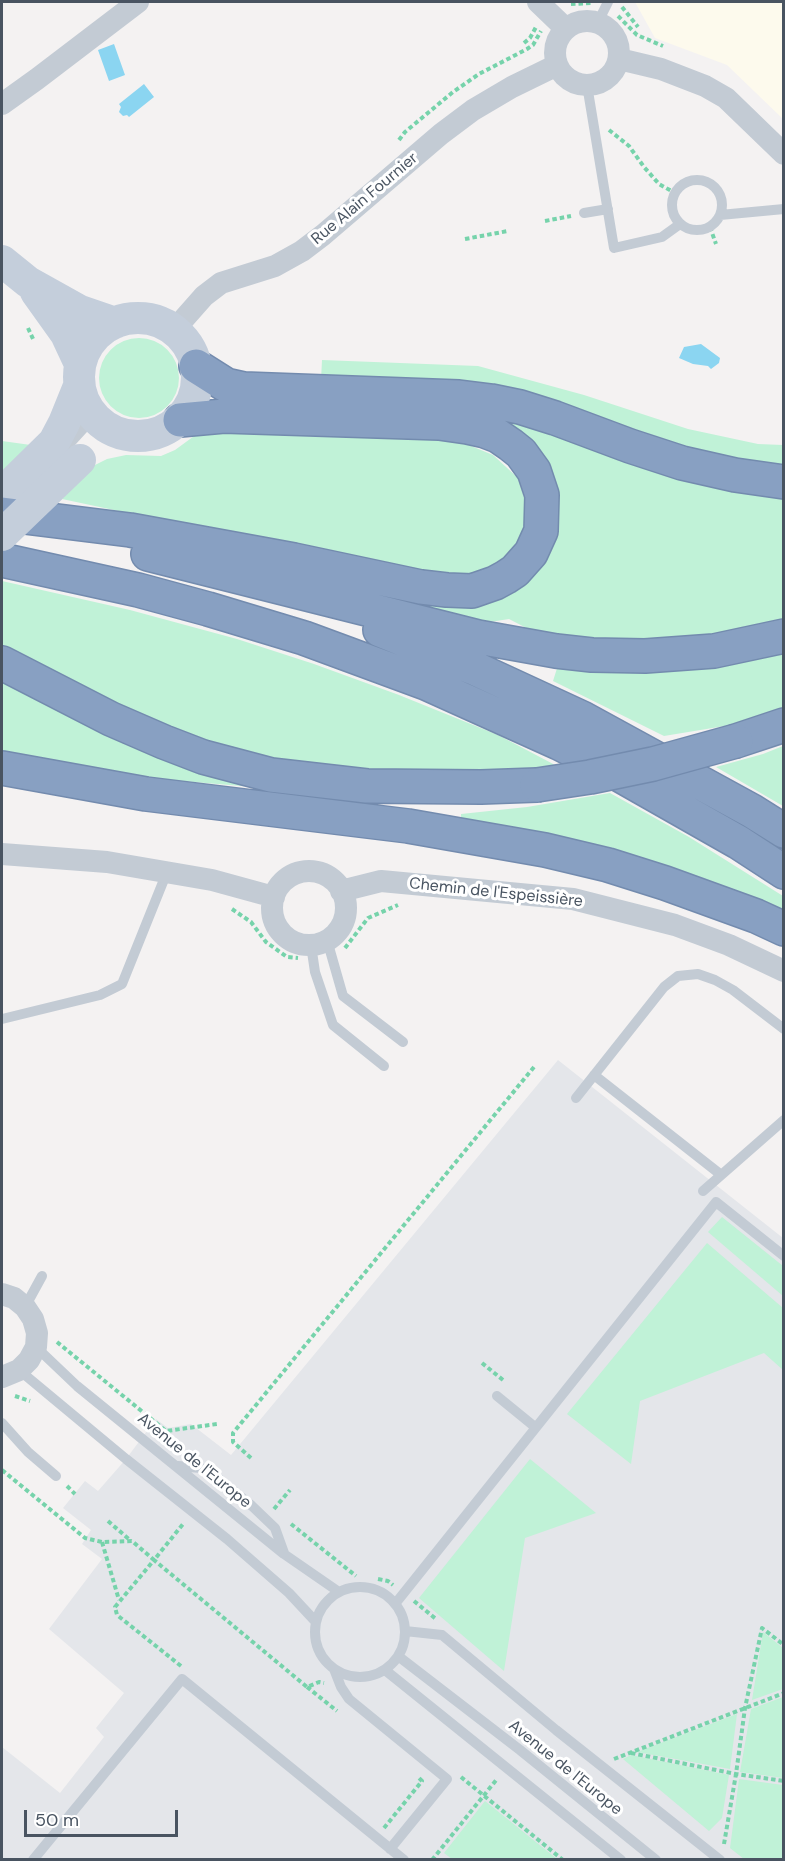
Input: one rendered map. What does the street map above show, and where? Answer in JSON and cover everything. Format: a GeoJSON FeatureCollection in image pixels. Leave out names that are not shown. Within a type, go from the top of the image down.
{"type":"FeatureCollection","features":[{"type":"Feature","properties":{"kind":"highway"},"geometry":{"type":"LineString","coordinates":[[196,366],[226,385],[244,389],[459,397],[492,401],[555,418],[630,446],[682,462],[735,475],[783,482]]}},
{"type":"Feature","properties":{"kind":"highway"},"geometry":{"type":"LineString","coordinates":[[3,508],[294,560],[412,586],[447,590],[472,591],[506,577],[515,571],[531,553],[541,531],[542,495],[534,471],[511,445],[498,436],[484,431],[439,423],[224,416],[180,420]]}},
{"type":"Feature","properties":{"kind":"highway"},"geometry":{"type":"LineString","coordinates":[[3,508],[113,545],[478,637],[565,652],[645,656],[678,654],[714,651],[783,636]]}},
{"type":"Feature","properties":{"kind":"highway"},"geometry":{"type":"LineString","coordinates":[[2,560],[138,590],[208,609],[315,642],[426,683],[559,743],[606,767],[738,842],[783,872]]}},
{"type":"Feature","properties":{"kind":"highway"},"geometry":{"type":"LineString","coordinates":[[208,569],[379,629],[523,690],[626,740],[783,831]]}},
{"type":"Feature","properties":{"kind":"highway"},"geometry":{"type":"LineString","coordinates":[[2,663],[101,714],[164,742],[203,757],[271,775],[378,787],[460,788],[537,785]]}},
{"type":"Feature","properties":{"kind":"highway"},"geometry":{"type":"LineString","coordinates":[[197,801],[398,800],[461,795],[590,777],[653,764],[783,725]]}},
{"type":"Feature","properties":{"kind":"highway"},"geometry":{"type":"LineString","coordinates":[[2,768],[93,786],[408,826],[545,850],[654,879],[756,916],[783,929]]}},
{"type":"Feature","properties":{"kind":"street"},"geometry":{"type":"LineString","coordinates":[[2,104],[138,2]]}},
{"type":"Feature","properties":{"kind":"street"},"geometry":{"type":"LineString","coordinates":[[539,11],[557,21],[575,22],[587,20],[595,12],[615,37],[619,48],[619,59],[615,69],[608,77],[598,83],[588,85],[578,84],[562,73],[555,58],[557,21]]}},
{"type":"Feature","properties":{"kind":"street"},"geometry":{"type":"LineString","coordinates":[[619,59],[661,69],[705,86],[726,98],[783,154]]}},
{"type":"Feature","properties":{"kind":"street","name":"Rue Alain Fournier"},"geometry":{"type":"LineString","coordinates":[[174,330],[204,296],[221,283],[275,266],[302,251],[472,110],[557,65]]}},
{"type":"Feature","properties":{"kind":"street"},"geometry":{"type":"LineString","coordinates":[[2,261],[28,282],[80,311],[115,323]]}},
{"type":"Feature","properties":{"kind":"street"},"geometry":{"type":"LineString","coordinates":[[28,282],[66,333],[80,375],[82,398],[94,417],[114,432],[143,436],[159,433],[180,420],[194,399],[197,382],[196,366],[188,346],[174,330],[155,321],[135,318],[115,323],[99,332],[87,346],[80,375],[64,423],[54,442],[58,458]]}},
{"type":"Feature","properties":{"kind":"street"},"geometry":{"type":"LineString","coordinates":[[3,508],[58,458],[94,449],[126,435]]}},
{"type":"Feature","properties":{"kind":"street"},"geometry":{"type":"LineString","coordinates":[[2,535],[58,458]]}},
{"type":"Feature","properties":{"kind":"street"},"geometry":{"type":"LineString","coordinates":[[2,854],[107,862],[212,880],[274,897]]}},
{"type":"Feature","properties":{"kind":"street"},"geometry":{"type":"LineString","coordinates":[[312,871],[324,874],[334,881],[341,891],[346,913],[342,924],[336,933],[319,942],[299,943],[288,938],[274,920],[272,908],[279,886],[288,877],[299,872],[312,871]]}},
{"type":"Feature","properties":{"kind":"street","name":"Chemin de l'Espeissière"},"geometry":{"type":"LineString","coordinates":[[341,891],[381,881],[573,899],[675,925],[729,945],[783,971]]}},
{"type":"Feature","properties":{"kind":"street"},"geometry":{"type":"LineString","coordinates":[[2,1294],[14,1298],[25,1307],[33,1319],[37,1333],[45,1344],[10,1374]]}},
{"type":"Feature","properties":{"kind":"lane"},"geometry":{"type":"LineString","coordinates":[[595,12],[608,2]]}},
{"type":"Feature","properties":{"kind":"lane"},"geometry":{"type":"LineString","coordinates":[[588,85],[614,248],[662,237],[680,224]]}},
{"type":"Feature","properties":{"kind":"lane"},"geometry":{"type":"LineString","coordinates":[[704,181],[717,191],[721,199],[720,215],[710,227],[703,230],[686,229],[674,217],[672,201],[675,193],[687,182],[704,181]]}},
{"type":"Feature","properties":{"kind":"lane"},"geometry":{"type":"LineString","coordinates":[[578,214],[608,209]]}},
{"type":"Feature","properties":{"kind":"lane"},"geometry":{"type":"LineString","coordinates":[[720,215],[783,209]]}},
{"type":"Feature","properties":{"kind":"lane"},"geometry":{"type":"LineString","coordinates":[[58,458],[94,417]]}},
{"type":"Feature","properties":{"kind":"lane"},"geometry":{"type":"LineString","coordinates":[[2,1019],[100,995],[122,984],[167,872]]}},
{"type":"Feature","properties":{"kind":"lane"},"geometry":{"type":"LineString","coordinates":[[319,942],[344,996],[403,1042]]}},
{"type":"Feature","properties":{"kind":"lane"},"geometry":{"type":"LineString","coordinates":[[319,942],[315,972],[333,1025],[384,1066]]}},
{"type":"Feature","properties":{"kind":"lane"},"geometry":{"type":"LineString","coordinates":[[576,1098],[664,987],[678,976],[698,974],[715,980],[733,990],[783,1029]]}},
{"type":"Feature","properties":{"kind":"lane"},"geometry":{"type":"LineString","coordinates":[[594,1076],[720,1174]]}},
{"type":"Feature","properties":{"kind":"lane"},"geometry":{"type":"LineString","coordinates":[[703,1191],[783,1120]]}},
{"type":"Feature","properties":{"kind":"lane"},"geometry":{"type":"LineString","coordinates":[[395,1604],[716,1202],[783,1256]]}},
{"type":"Feature","properties":{"kind":"lane"},"geometry":{"type":"LineString","coordinates":[[25,1307],[42,1275]]}},
{"type":"Feature","properties":{"kind":"lane","name":"Avenue de l'Europe"},"geometry":{"type":"LineString","coordinates":[[45,1344],[77,1386],[284,1554],[339,1592]]}},
{"type":"Feature","properties":{"kind":"lane"},"geometry":{"type":"LineString","coordinates":[[10,1374],[126,1459],[227,1539],[289,1593],[316,1622]]}},
{"type":"Feature","properties":{"kind":"lane"},"geometry":{"type":"LineString","coordinates":[[497,1396],[535,1427]]}},
{"type":"Feature","properties":{"kind":"lane"},"geometry":{"type":"LineString","coordinates":[[2,1423],[28,1452],[56,1476]]}},
{"type":"Feature","properties":{"kind":"lane"},"geometry":{"type":"LineString","coordinates":[[177,1466],[201,1468],[210,1472],[252,1506],[275,1528],[284,1554]]}},
{"type":"Feature","properties":{"kind":"lane"},"geometry":{"type":"LineString","coordinates":[[352,1587],[367,1587],[383,1593],[395,1604],[404,1621],[404,1641],[398,1656],[385,1670],[363,1677],[350,1676],[334,1669],[323,1658],[315,1641],[316,1622],[322,1607],[330,1598],[352,1587]]}},
{"type":"Feature","properties":{"kind":"lane"},"geometry":{"type":"LineString","coordinates":[[405,1631],[442,1635],[556,1730],[722,1854]]}},
{"type":"Feature","properties":{"kind":"lane","name":"Avenue de l'Europe"},"geometry":{"type":"LineString","coordinates":[[398,1656],[520,1750],[656,1860]]}},
{"type":"Feature","properties":{"kind":"lane"},"geometry":{"type":"LineString","coordinates":[[334,1669],[349,1699],[447,1779],[390,1849]]}},
{"type":"Feature","properties":{"kind":"lane"},"geometry":{"type":"LineString","coordinates":[[385,1670],[621,1860]]}},
{"type":"Feature","properties":{"kind":"lane"},"geometry":{"type":"LineString","coordinates":[[33,1860],[182,1679],[404,1860]]}},
{"type":"Feature","properties":{"kind":"path"},"geometry":{"type":"LineString","coordinates":[[396,144],[405,132],[453,92],[479,74],[533,45],[572,3],[595,12]]}},
{"type":"Feature","properties":{"kind":"path"},"geometry":{"type":"LineString","coordinates":[[622,6],[638,27]]}},
{"type":"Feature","properties":{"kind":"path"},"geometry":{"type":"LineString","coordinates":[[524,43],[530,38],[539,11]]}},
{"type":"Feature","properties":{"kind":"path"},"geometry":{"type":"LineString","coordinates":[[604,127],[629,146],[659,184],[675,193]]}},
{"type":"Feature","properties":{"kind":"path"},"geometry":{"type":"LineString","coordinates":[[545,221],[578,214]]}},
{"type":"Feature","properties":{"kind":"path"},"geometry":{"type":"LineString","coordinates":[[710,227],[716,244]]}},
{"type":"Feature","properties":{"kind":"path"},"geometry":{"type":"LineString","coordinates":[[465,239],[508,231]]}},
{"type":"Feature","properties":{"kind":"path"},"geometry":{"type":"LineString","coordinates":[[251,1458],[233,1442],[233,1433],[534,1067]]}},
{"type":"Feature","properties":{"kind":"path"},"geometry":{"type":"LineString","coordinates":[[45,1344],[90,1369],[166,1431],[217,1424]]}},
{"type":"Feature","properties":{"kind":"path"},"geometry":{"type":"LineString","coordinates":[[482,1363],[503,1380]]}},
{"type":"Feature","properties":{"kind":"path"},"geometry":{"type":"LineString","coordinates":[[87,1374],[90,1369]]}},
{"type":"Feature","properties":{"kind":"path"},"geometry":{"type":"LineString","coordinates":[[2,1470],[85,1538],[102,1542],[132,1541]]}},
{"type":"Feature","properties":{"kind":"path"},"geometry":{"type":"LineString","coordinates":[[273,1510],[290,1490]]}},
{"type":"Feature","properties":{"kind":"path"},"geometry":{"type":"LineString","coordinates":[[186,1670],[117,1614],[115,1607],[187,1519]]}},
{"type":"Feature","properties":{"kind":"path"},"geometry":{"type":"LineString","coordinates":[[108,1521],[343,1716]]}},
{"type":"Feature","properties":{"kind":"path"},"geometry":{"type":"LineString","coordinates":[[102,1542],[119,1600]]}},
{"type":"Feature","properties":{"kind":"path"},"geometry":{"type":"LineString","coordinates":[[378,1579],[394,1585]]}},
{"type":"Feature","properties":{"kind":"path"},"geometry":{"type":"LineString","coordinates":[[722,1854],[745,1708],[762,1628],[783,1645]]}},
{"type":"Feature","properties":{"kind":"path"},"geometry":{"type":"LineString","coordinates":[[307,1687],[319,1682],[330,1683]]}},
{"type":"Feature","properties":{"kind":"path"},"geometry":{"type":"LineString","coordinates":[[611,1760],[783,1693]]}},
{"type":"Feature","properties":{"kind":"path"},"geometry":{"type":"LineString","coordinates":[[629,1753],[783,1781]]}},
{"type":"Feature","properties":{"kind":"path"},"geometry":{"type":"LineString","coordinates":[[432,1860],[501,1773]]}},
{"type":"Feature","properties":{"kind":"path"},"geometry":{"type":"LineString","coordinates":[[383,1830],[422,1781],[414,1774]]}},
{"type":"Feature","properties":{"kind":"shaded area"},"geometry":{"type":"Polygon","coordinates":[[[635,2],[783,2],[783,119],[727,65],[655,38],[635,2]]]}},
{"type":"Feature","properties":{"kind":"shaded area"},"geometry":{"type":"Polygon","coordinates":[[[558,1060],[783,1238],[783,1859],[2,1859],[2,1747],[60,1793],[104,1737],[96,1728],[124,1693],[49,1629],[102,1559],[82,1544],[91,1530],[63,1508],[85,1481],[98,1491],[156,1419],[168,1428],[191,1424],[231,1455],[558,1060]]]}},
{"type":"Feature","properties":{"kind":"green space"},"geometry":{"type":"Polygon","coordinates":[[[139,338],[154,341],[167,350],[176,363],[179,378],[176,393],[167,406],[154,415],[139,418],[124,415],[111,406],[102,393],[99,378],[102,363],[111,350],[124,341],[139,338]]]}},
{"type":"Feature","properties":{"kind":"green space"},"geometry":{"type":"Polygon","coordinates":[[[322,360],[478,366],[584,395],[688,429],[758,444],[783,445],[783,468],[321,380],[322,360]]]}},
{"type":"Feature","properties":{"kind":"green space"},"geometry":{"type":"Polygon","coordinates":[[[484,412],[783,494],[783,622],[741,633],[654,643],[542,636],[509,619],[490,622],[471,620],[388,598],[388,593],[448,604],[557,517],[484,412]]]}},
{"type":"Feature","properties":{"kind":"green space"},"geometry":{"type":"Polygon","coordinates":[[[201,431],[295,432],[459,441],[493,455],[518,478],[527,506],[524,534],[506,560],[483,572],[460,577],[373,565],[62,499],[95,465],[107,459],[126,455],[161,456],[175,450],[201,431]]]}},
{"type":"Feature","properties":{"kind":"green space"},"geometry":{"type":"Polygon","coordinates":[[[2,441],[38,446],[2,483],[2,441]]]}},
{"type":"Feature","properties":{"kind":"green space"},"geometry":{"type":"Polygon","coordinates":[[[2,581],[130,610],[237,639],[314,664],[498,735],[557,766],[502,775],[328,774],[188,742],[2,650],[2,581]]]}},
{"type":"Feature","properties":{"kind":"green space"},"geometry":{"type":"Polygon","coordinates":[[[783,648],[783,710],[749,722],[664,736],[553,681],[559,662],[783,648]]]}},
{"type":"Feature","properties":{"kind":"green space"},"geometry":{"type":"Polygon","coordinates":[[[2,676],[253,784],[253,787],[170,780],[85,768],[2,751],[2,676]]]}},
{"type":"Feature","properties":{"kind":"green space"},"geometry":{"type":"Polygon","coordinates":[[[783,746],[783,806],[716,767],[763,754],[783,746]]]}},
{"type":"Feature","properties":{"kind":"green space"},"geometry":{"type":"Polygon","coordinates":[[[610,793],[689,837],[783,896],[783,917],[461,824],[461,814],[527,807],[610,793]]]}},
{"type":"Feature","properties":{"kind":"green space"},"geometry":{"type":"Polygon","coordinates":[[[722,1217],[783,1266],[783,1296],[708,1232],[722,1217]]]}},
{"type":"Feature","properties":{"kind":"green space"},"geometry":{"type":"Polygon","coordinates":[[[707,1243],[783,1308],[783,1370],[764,1353],[640,1401],[631,1464],[567,1414],[707,1243]]]}},
{"type":"Feature","properties":{"kind":"green space"},"geometry":{"type":"Polygon","coordinates":[[[530,1459],[596,1513],[525,1538],[504,1671],[419,1598],[530,1459]]]}},
{"type":"Feature","properties":{"kind":"green space"},"geometry":{"type":"Polygon","coordinates":[[[763,1632],[783,1648],[783,1689],[752,1700],[763,1632]]]}},
{"type":"Feature","properties":{"kind":"green space"},"geometry":{"type":"Polygon","coordinates":[[[783,1697],[783,1778],[740,1772],[751,1709],[783,1697]]]}},
{"type":"Feature","properties":{"kind":"green space"},"geometry":{"type":"Polygon","coordinates":[[[737,1714],[730,1769],[637,1752],[737,1714]]]}},
{"type":"Feature","properties":{"kind":"green space"},"geometry":{"type":"Polygon","coordinates":[[[631,1755],[729,1775],[722,1818],[709,1831],[623,1759],[631,1755]]]}},
{"type":"Feature","properties":{"kind":"green space"},"geometry":{"type":"Polygon","coordinates":[[[739,1779],[783,1785],[783,1859],[744,1859],[730,1848],[739,1779]]]}},
{"type":"Feature","properties":{"kind":"green space"},"geometry":{"type":"Polygon","coordinates":[[[485,1801],[557,1859],[452,1859],[444,1853],[485,1801]]]}},
{"type":"Feature","properties":{"kind":"water"},"geometry":{"type":"Polygon","coordinates":[[[114,44],[125,75],[109,81],[98,50],[114,44]]]}},
{"type":"Feature","properties":{"kind":"water"},"geometry":{"type":"Polygon","coordinates":[[[144,84],[154,97],[129,117],[123,116],[119,112],[121,107],[119,104],[144,84]]]}},
{"type":"Feature","properties":{"kind":"water"},"geometry":{"type":"Polygon","coordinates":[[[701,344],[720,358],[719,363],[711,369],[708,366],[693,364],[679,358],[684,347],[701,344]]]}}]}
